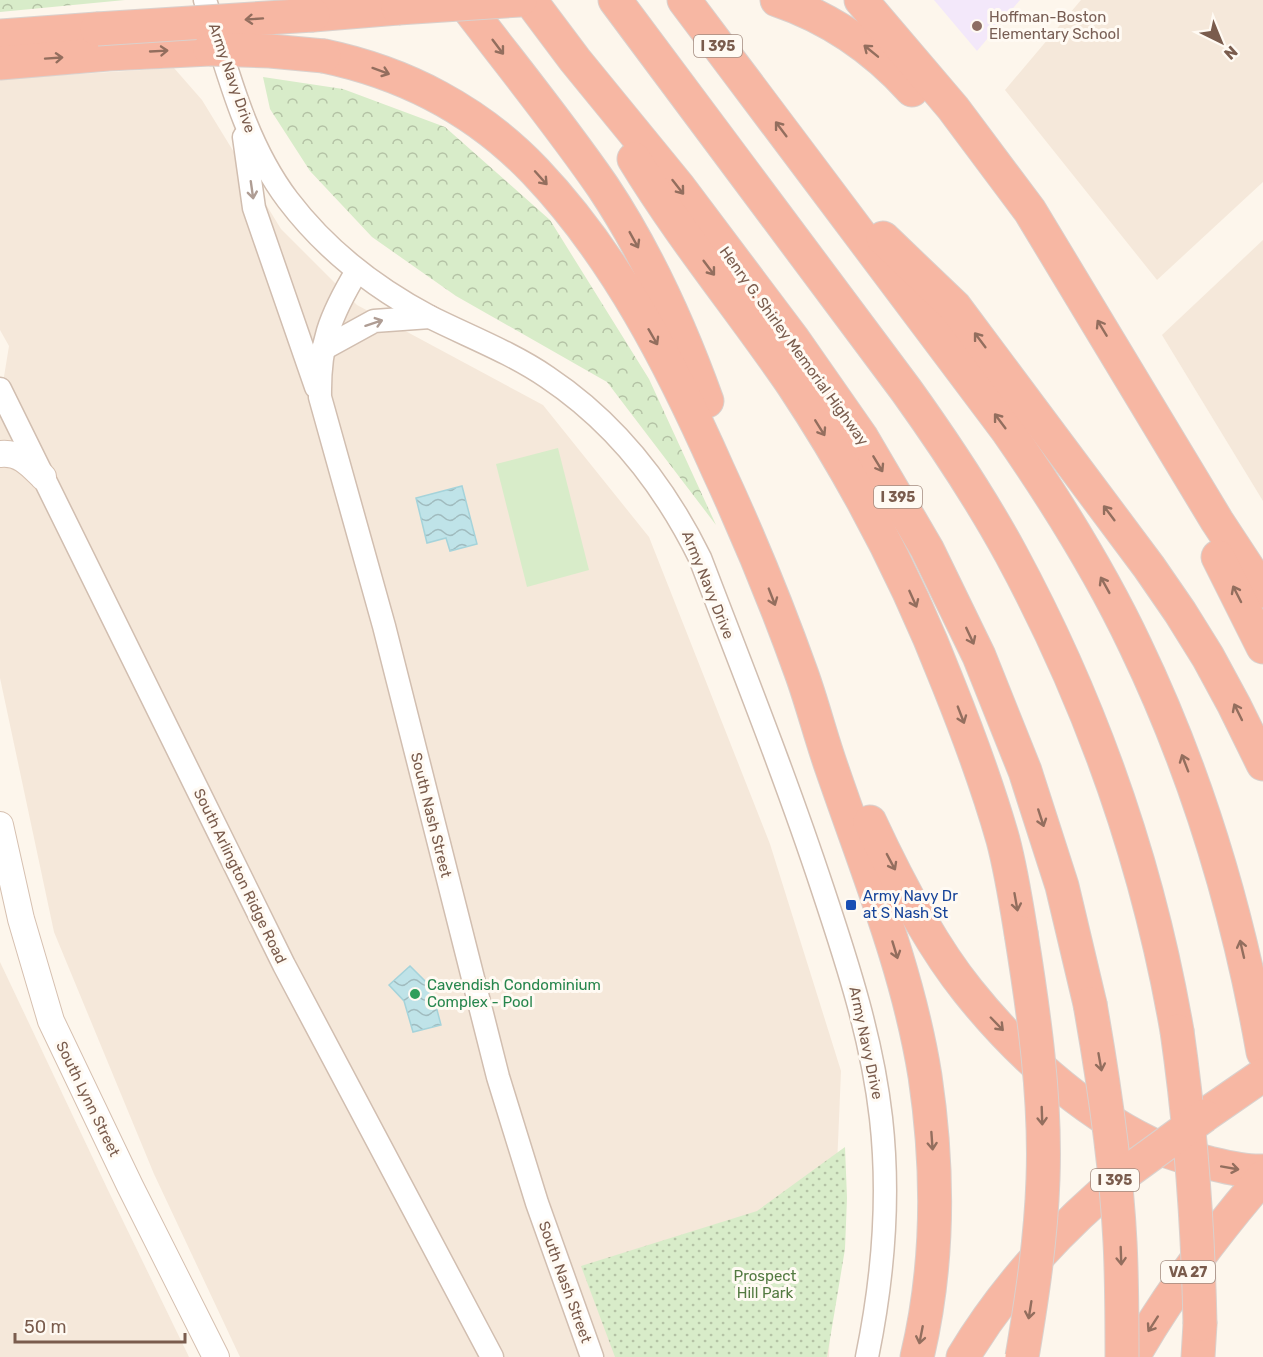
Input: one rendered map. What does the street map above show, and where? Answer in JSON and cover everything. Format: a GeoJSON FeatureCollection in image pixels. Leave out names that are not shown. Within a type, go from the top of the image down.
{"type":"FeatureCollection","features":[{"type":"Feature","properties":{"kind":"highway"},"geometry":{"type":"LineString","coordinates":[[462,0],[603,188],[646,261],[668,305],[702,385],[728,460],[752,543]]}},
{"type":"Feature","properties":{"kind":"highway"},"geometry":{"type":"LineString","coordinates":[[0,63],[103,42],[313,15],[520,0]]}},
{"type":"Feature","properties":{"kind":"highway","name":"Henry G. Shirley Memorial Highway"},"geometry":{"type":"LineString","coordinates":[[530,0],[575,60],[678,186],[793,339],[862,438],[927,549],[979,656],[1025,771],[1062,886],[1090,1004],[1110,1127],[1116,1187],[1120,1242],[1122,1357]]}},
{"type":"Feature","properties":{"kind":"highway"},"geometry":{"type":"LineString","coordinates":[[615,0],[906,390],[973,489],[1011,553],[1039,608],[1091,724],[1134,845],[1162,949],[1178,1031],[1187,1100],[1198,1246],[1200,1324],[1198,1357]]}},
{"type":"Feature","properties":{"kind":"highway","name":"I 395"},"geometry":{"type":"LineString","coordinates":[[684,0],[1007,430],[1041,479],[1106,588],[1161,700],[1207,822],[1255,1006],[1263,1052]]}},
{"type":"Feature","properties":{"kind":"highway"},"geometry":{"type":"LineString","coordinates":[[777,0],[834,25],[877,56],[912,89],[968,154],[1030,211]]}},
{"type":"Feature","properties":{"kind":"highway"},"geometry":{"type":"LineString","coordinates":[[861,0],[965,124],[1030,211],[1216,520],[1263,591]]}},
{"type":"Feature","properties":{"kind":"highway"},"geometry":{"type":"LineString","coordinates":[[0,36],[240,49],[324,56],[353,62],[382,72],[412,84],[466,112],[511,148],[558,196],[608,264],[655,341],[702,431],[752,543],[802,676],[832,769],[887,923],[907,992],[925,1075],[931,1123],[935,1214],[933,1258],[917,1357]]}},
{"type":"Feature","properties":{"kind":"highway"},"geometry":{"type":"LineString","coordinates":[[575,60],[659,201],[719,281],[793,387],[850,477],[890,550],[932,641],[972,745],[1003,842],[1021,933],[1038,1050],[1043,1114],[1043,1179],[1034,1275],[1022,1357]]}},
{"type":"Feature","properties":{"kind":"highway"},"geometry":{"type":"LineString","coordinates":[[810,168],[955,307],[1180,612],[1234,705],[1263,764]]}},
{"type":"Feature","properties":{"kind":"highway"},"geometry":{"type":"LineString","coordinates":[[1132,378],[1161,461],[1227,574],[1263,647]]}},
{"type":"Feature","properties":{"kind":"highway"},"geometry":{"type":"LineString","coordinates":[[802,676],[876,834],[913,903],[950,966],[990,1016],[1038,1065],[1097,1113],[1149,1144],[1189,1158],[1255,1172],[1259,1180]]}},
{"type":"Feature","properties":{"kind":"highway"},"geometry":{"type":"LineString","coordinates":[[963,1357],[1014,1283],[1039,1253],[1095,1198],[1205,1114],[1263,1075]]}},
{"type":"Feature","properties":{"kind":"highway","name":"VA 27"},"geometry":{"type":"LineString","coordinates":[[1133,1357],[1183,1279],[1259,1180]]}},
{"type":"Feature","properties":{"kind":"main road"},"geometry":{"type":"LineString","coordinates":[[0,454],[17,455],[24,458],[43,477]]}},
{"type":"Feature","properties":{"kind":"main road","name":"South Lynn Street"},"geometry":{"type":"LineString","coordinates":[[0,825],[21,919],[51,1021],[130,1186],[216,1357]]}},
{"type":"Feature","properties":{"kind":"street","name":"Army Navy Drive"},"geometry":{"type":"LineString","coordinates":[[205,0],[240,112],[263,160],[287,198],[326,242],[357,271],[386,292],[430,317],[547,376],[585,406],[625,442],[658,484],[681,520],[700,558],[812,856],[861,1012],[873,1069],[881,1119],[885,1213],[882,1260],[867,1357]]}},
{"type":"Feature","properties":{"kind":"street"},"geometry":{"type":"LineString","coordinates":[[240,112],[255,208],[320,397]]}},
{"type":"Feature","properties":{"kind":"street","name":"South Nash Street"},"geometry":{"type":"LineString","coordinates":[[357,271],[328,326],[319,373],[320,397],[384,627],[498,1077],[537,1203],[592,1357]]}},
{"type":"Feature","properties":{"kind":"street"},"geometry":{"type":"LineString","coordinates":[[323,349],[374,321],[430,317]]}},
{"type":"Feature","properties":{"kind":"street","name":"South Arlington Ridge Road"},"geometry":{"type":"LineString","coordinates":[[0,389],[284,964],[492,1357]]}},
{"type":"Feature","properties":{"kind":"shaded area","name":"Hoffman-Boston Elementary School"},"geometry":{"type":"Polygon","coordinates":[[[934,0],[1020,0],[977,51],[934,0]]]}},
{"type":"Feature","properties":{"kind":"shaded area"},"geometry":{"type":"Polygon","coordinates":[[[1081,0],[1263,0],[1263,182],[1157,280],[1005,90],[1081,0]]]}},
{"type":"Feature","properties":{"kind":"shaded area"},"geometry":{"type":"Polygon","coordinates":[[[174,68],[202,100],[281,229],[357,305],[543,405],[649,537],[770,844],[841,1071],[829,1357],[240,1357],[154,1174],[54,932],[0,678],[0,401],[9,346],[0,330],[0,79],[174,68]]]}},
{"type":"Feature","properties":{"kind":"shaded area"},"geometry":{"type":"Polygon","coordinates":[[[1263,240],[1263,501],[1162,335],[1263,240]]]}},
{"type":"Feature","properties":{"kind":"shaded area"},"geometry":{"type":"Polygon","coordinates":[[[0,962],[107,1188],[189,1357],[0,1357],[0,962]]]}},
{"type":"Feature","properties":{"kind":"green space"},"geometry":{"type":"Polygon","coordinates":[[[0,0],[125,0],[0,12],[0,0]]]}},
{"type":"Feature","properties":{"kind":"green space"},"geometry":{"type":"Polygon","coordinates":[[[263,77],[343,89],[445,127],[550,220],[649,379],[716,525],[607,382],[456,296],[372,237],[310,171],[270,109],[263,77]]]}},
{"type":"Feature","properties":{"kind":"green space"},"geometry":{"type":"Polygon","coordinates":[[[558,448],[589,570],[527,587],[496,464],[558,448]]]}},
{"type":"Feature","properties":{"kind":"green space","name":"Prospect Hill Park"},"geometry":{"type":"Polygon","coordinates":[[[845,1147],[847,1198],[845,1249],[827,1357],[615,1357],[581,1266],[757,1211],[845,1147]]]}},
{"type":"Feature","properties":{"kind":"water"},"geometry":{"type":"Polygon","coordinates":[[[462,486],[477,544],[450,551],[446,538],[427,543],[416,498],[462,486]]]}},
{"type":"Feature","properties":{"kind":"water","name":"Cavendish Condominium Complex - Pool"},"geometry":{"type":"Polygon","coordinates":[[[410,966],[431,987],[441,1025],[413,1032],[404,1001],[389,985],[410,966]]]}},
{"type":"Feature","properties":{"kind":"place","name":"Hoffman-Boston Elementary School"},"geometry":{"type":"Point","coordinates":[977,26]}},
{"type":"Feature","properties":{"kind":"place","name":"Army Navy Dr at S Nash St"},"geometry":{"type":"Point","coordinates":[851,905]}},
{"type":"Feature","properties":{"kind":"place","name":"Cavendish Condominium Complex - Pool"},"geometry":{"type":"Point","coordinates":[415,994]}}]}
